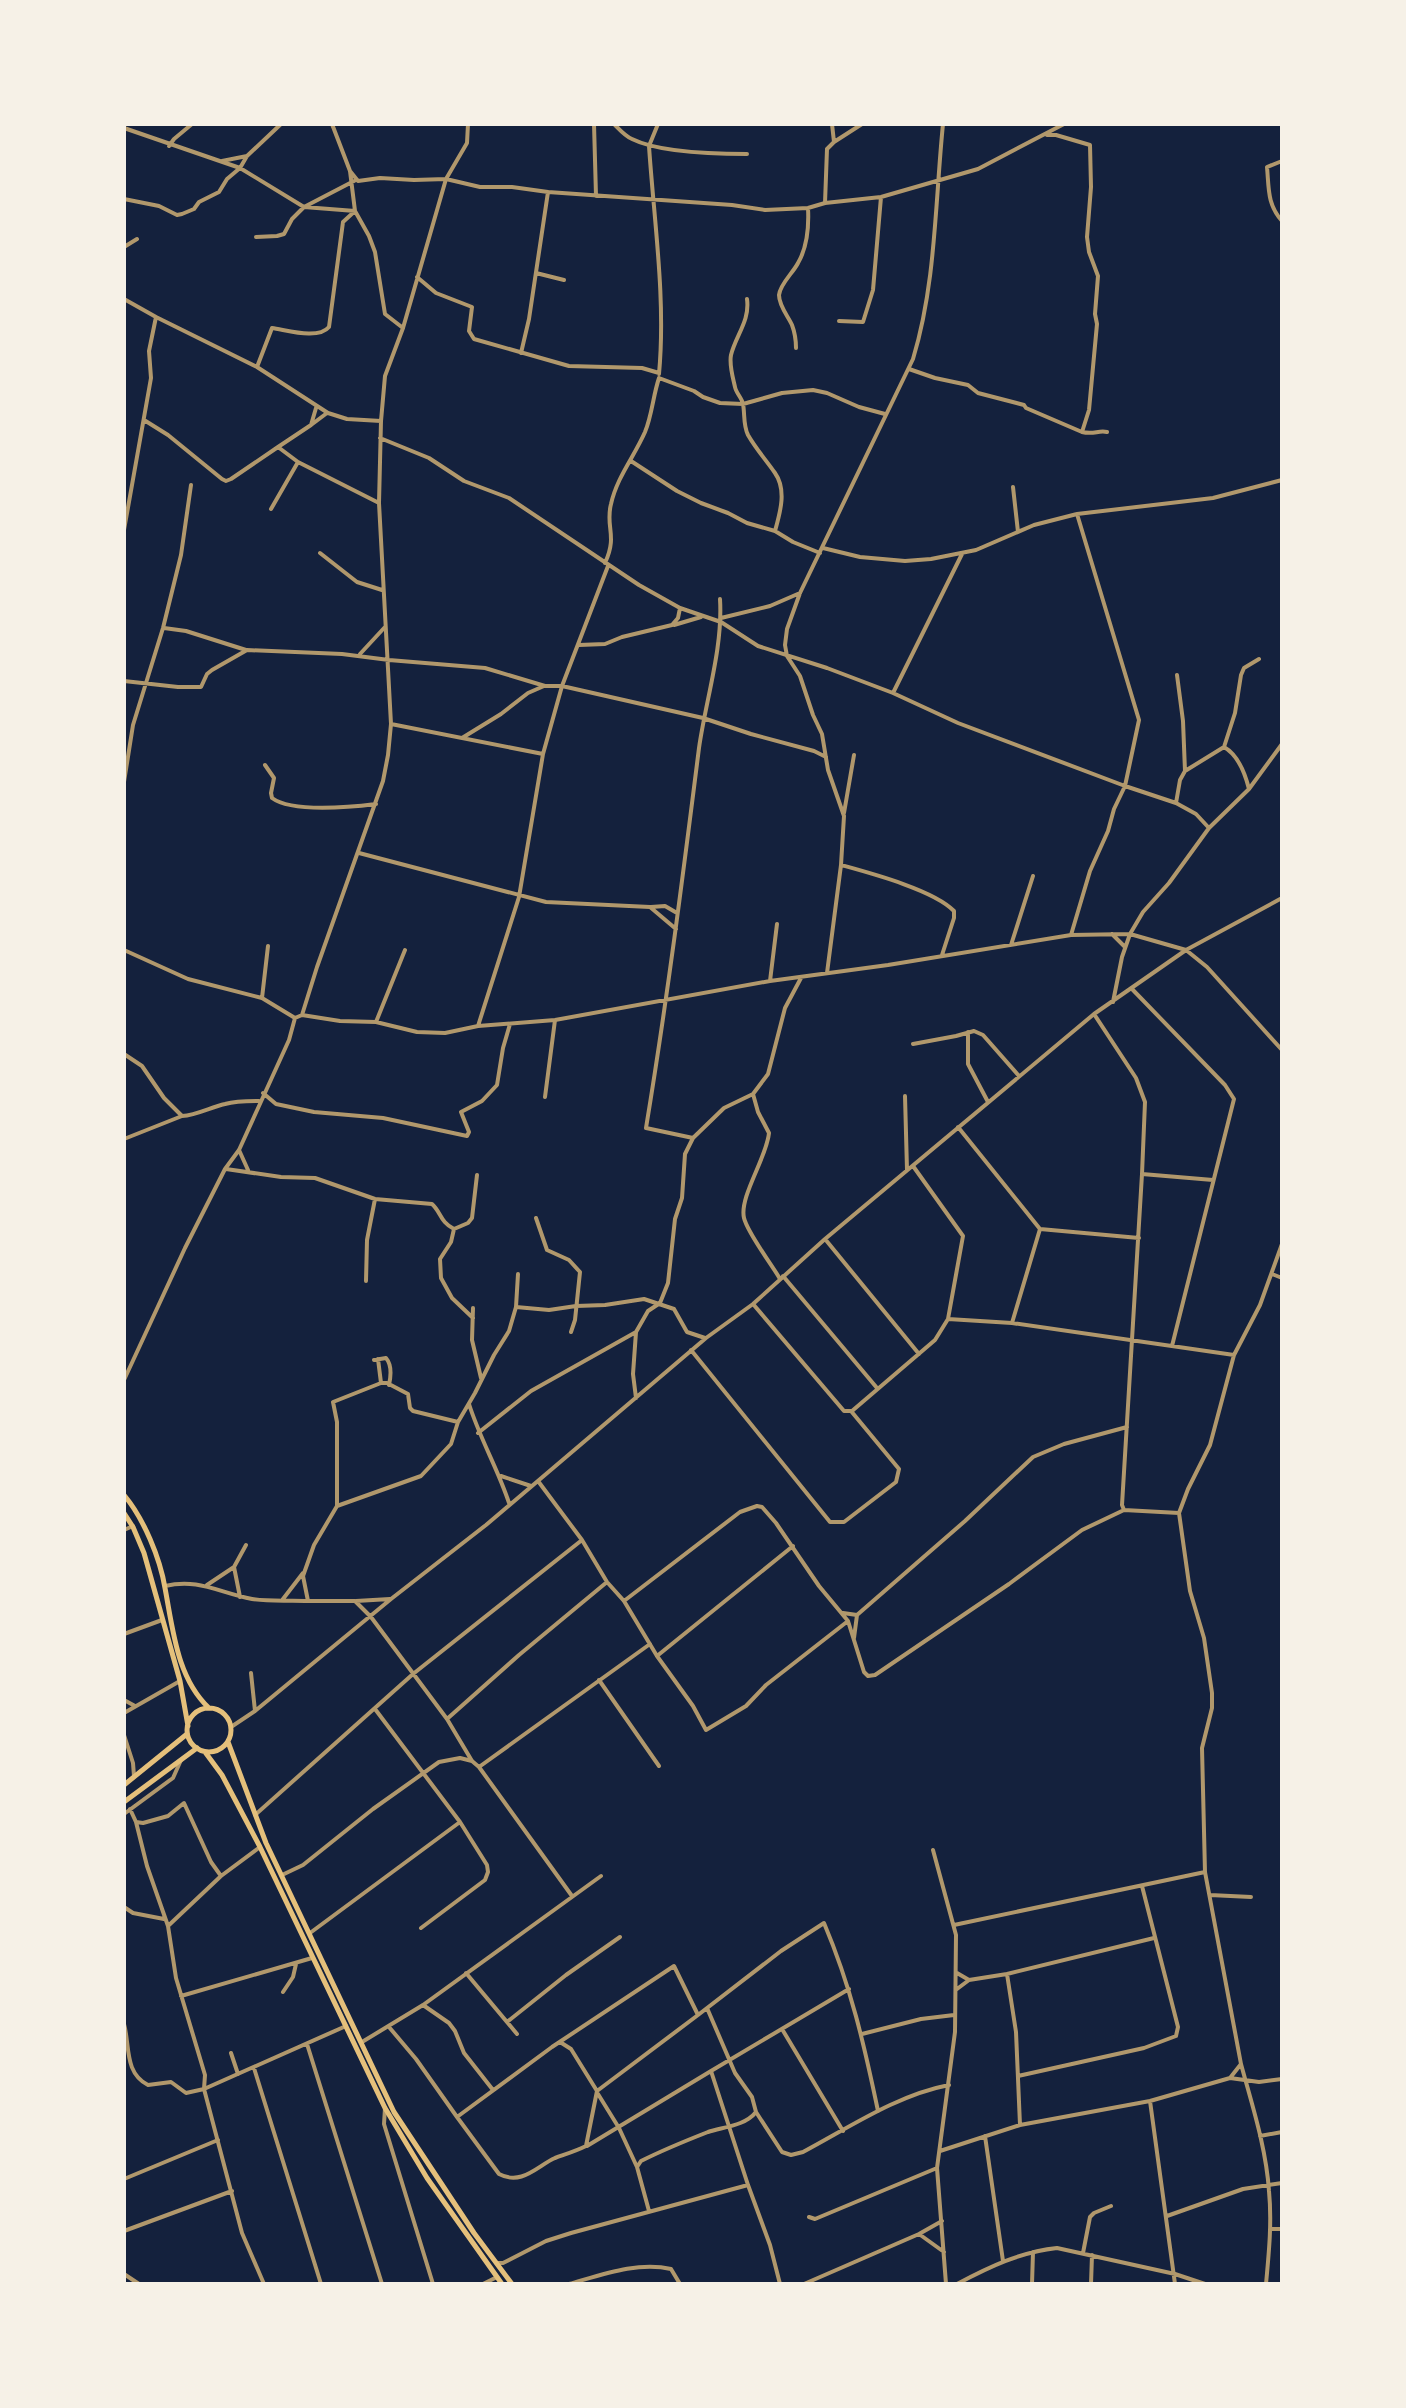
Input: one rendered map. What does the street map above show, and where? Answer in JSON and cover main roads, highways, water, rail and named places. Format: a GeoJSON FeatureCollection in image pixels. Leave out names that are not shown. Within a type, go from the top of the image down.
{"type":"FeatureCollection","features":[{"type":"Feature","properties":{"kind":"main road"},"geometry":{"type":"LineString","coordinates":[[124,1495],[147,1534],[165,1586],[175,1642],[187,1678],[201,1701],[209,1708],[223,1714],[231,1727],[228,1742],[216,1751],[205,1752]]}},
{"type":"Feature","properties":{"kind":"main road"},"geometry":{"type":"LineString","coordinates":[[124,1512],[144,1552],[180,1681],[188,1726],[187,1734],[197,1748],[205,1752],[222,1775],[260,1847],[385,2108],[427,2178],[502,2283]]}},
{"type":"Feature","properties":{"kind":"main road"},"geometry":{"type":"LineString","coordinates":[[188,1726],[195,1713],[209,1708]]}},
{"type":"Feature","properties":{"kind":"main road"},"geometry":{"type":"LineString","coordinates":[[124,1785],[187,1734]]}},
{"type":"Feature","properties":{"kind":"main road"},"geometry":{"type":"LineString","coordinates":[[228,1742],[255,1816],[316,1951],[394,2112],[460,2212],[512,2283]]}},
{"type":"Feature","properties":{"kind":"main road"},"geometry":{"type":"LineString","coordinates":[[124,1802],[197,1748]]}}]}
